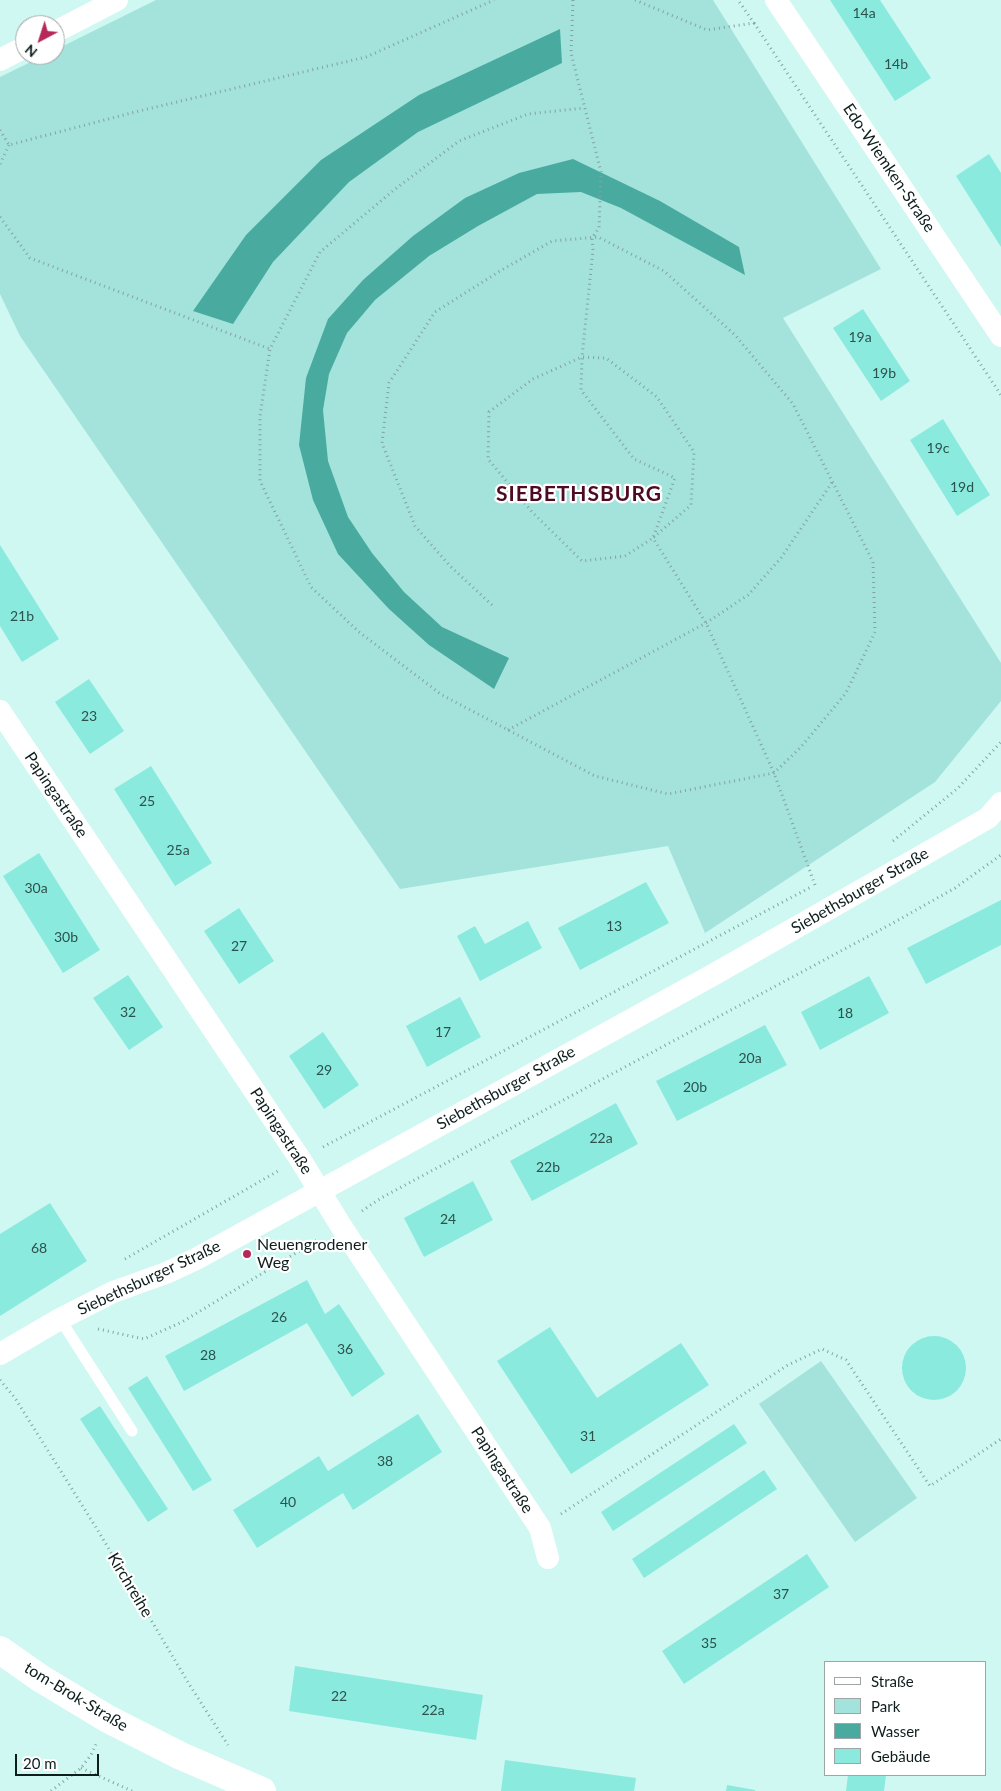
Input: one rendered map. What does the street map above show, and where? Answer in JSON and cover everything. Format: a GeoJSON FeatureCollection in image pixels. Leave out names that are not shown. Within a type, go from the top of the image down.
{"type":"FeatureCollection","features":[{"type":"Feature","properties":{"kind":"street"},"geometry":{"type":"LineString","coordinates":[[65,27],[117,0]]}},
{"type":"Feature","properties":{"kind":"street","name":"Edo-Wiemken-Straße"},"geometry":{"type":"LineString","coordinates":[[776,0],[1001,336]]}},
{"type":"Feature","properties":{"kind":"street"},"geometry":{"type":"LineString","coordinates":[[0,60],[15,52]]}},
{"type":"Feature","properties":{"kind":"street","name":"Papingastraße"},"geometry":{"type":"LineString","coordinates":[[0,711],[300,1159],[341,1226],[540,1528],[548,1558]]}},
{"type":"Feature","properties":{"kind":"street","name":"Siebethsburger Straße"},"geometry":{"type":"LineString","coordinates":[[0,1354],[66,1328],[113,1292],[166,1273],[189,1262],[720,971],[988,818],[1001,803]]}},
{"type":"Feature","properties":{"kind":"street","name":"tom-Brok-Straße"},"geometry":{"type":"LineString","coordinates":[[0,1650],[40,1678],[108,1719],[181,1756],[259,1790]]}},
{"type":"Feature","properties":{"kind":"lane"},"geometry":{"type":"LineString","coordinates":[[66,1328],[132,1431]]}},
{"type":"Feature","properties":{"kind":"path"},"geometry":{"type":"LineString","coordinates":[[0,164],[9,145],[135,112],[366,57],[494,0]]}},
{"type":"Feature","properties":{"kind":"path"},"geometry":{"type":"LineString","coordinates":[[573,0],[571,53],[601,172],[599,228],[592,238],[593,250],[582,356],[581,390],[634,459],[675,478],[653,538]]}},
{"type":"Feature","properties":{"kind":"path"},"geometry":{"type":"LineString","coordinates":[[635,0],[707,30],[754,23]]}},
{"type":"Feature","properties":{"kind":"path"},"geometry":{"type":"LineString","coordinates":[[738,0],[1001,395]]}},
{"type":"Feature","properties":{"kind":"path"},"geometry":{"type":"LineString","coordinates":[[492,605],[450,566],[415,526],[382,443],[389,383],[435,312],[552,241],[598,237],[664,271],[736,336],[793,404],[873,562],[875,632],[846,693],[801,747],[774,773],[668,794],[595,776],[442,695],[359,632],[311,587],[260,482],[260,416],[270,348],[320,252],[394,190],[459,142],[528,114],[584,108]]}},
{"type":"Feature","properties":{"kind":"path"},"geometry":{"type":"LineString","coordinates":[[0,130],[9,145]]}},
{"type":"Feature","properties":{"kind":"path"},"geometry":{"type":"LineString","coordinates":[[0,217],[30,258],[270,348]]}},
{"type":"Feature","properties":{"kind":"path"},"geometry":{"type":"LineString","coordinates":[[582,356],[606,358],[657,397],[694,452],[691,505],[653,538],[625,556],[582,560],[533,513],[488,459],[489,412],[533,379],[582,356]]}},
{"type":"Feature","properties":{"kind":"path"},"geometry":{"type":"LineString","coordinates":[[508,730],[706,623],[748,595],[781,558],[833,482]]}},
{"type":"Feature","properties":{"kind":"path"},"geometry":{"type":"LineString","coordinates":[[122,1261],[300,1159],[815,885],[774,773],[706,623],[653,538]]}},
{"type":"Feature","properties":{"kind":"path"},"geometry":{"type":"LineString","coordinates":[[892,841],[958,788],[1001,742]]}},
{"type":"Feature","properties":{"kind":"path"},"geometry":{"type":"LineString","coordinates":[[66,1328],[89,1326],[144,1339],[182,1322],[341,1226],[382,1198],[924,906],[955,888],[1001,855]]}},
{"type":"Feature","properties":{"kind":"path"},"geometry":{"type":"LineString","coordinates":[[540,1528],[788,1365],[822,1349],[846,1360],[930,1486],[1001,1439]]}},
{"type":"Feature","properties":{"kind":"path","name":"Kirchreihe"},"geometry":{"type":"LineString","coordinates":[[0,1380],[15,1398],[92,1521],[189,1684],[231,1749]]}},
{"type":"Feature","properties":{"kind":"path"},"geometry":{"type":"LineString","coordinates":[[51,1791],[81,1768],[91,1755]]}},
{"type":"Feature","properties":{"kind":"path"},"geometry":{"type":"LineString","coordinates":[[81,1768],[132,1791]]}},
{"type":"Feature","properties":{"kind":"green space"},"geometry":{"type":"Polygon","coordinates":[[[156,0],[713,0],[881,269],[783,318],[1001,663],[1001,701],[935,782],[705,933],[668,846],[400,889],[20,336],[0,294],[0,77],[25,65],[65,65],[65,45],[156,0]]]}},
{"type":"Feature","properties":{"kind":"green space"},"geometry":{"type":"Polygon","coordinates":[[[821,1361],[917,1498],[855,1542],[759,1404],[821,1361]]]}},
{"type":"Feature","properties":{"kind":"water"},"geometry":{"type":"Polygon","coordinates":[[[560,29],[562,63],[418,132],[349,182],[273,262],[233,324],[193,311],[246,235],[321,160],[419,95],[560,29]]]}},
{"type":"Feature","properties":{"kind":"water"},"geometry":{"type":"Polygon","coordinates":[[[573,159],[660,201],[739,247],[745,275],[621,208],[581,192],[537,194],[478,226],[429,256],[375,300],[347,333],[329,374],[323,410],[328,461],[348,517],[372,553],[404,592],[442,627],[509,658],[494,689],[429,645],[389,609],[338,554],[313,500],[299,445],[306,378],[328,319],[363,280],[413,236],[465,198],[519,173],[573,159]]]}},
{"type":"Feature","properties":{"kind":"building"},"geometry":{"type":"Polygon","coordinates":[[[830,0],[880,0],[931,78],[895,101],[830,0]]]}},
{"type":"Feature","properties":{"kind":"building"},"geometry":{"type":"Polygon","coordinates":[[[989,154],[1001,173],[1001,247],[956,176],[989,154]]]}},
{"type":"Feature","properties":{"kind":"building"},"geometry":{"type":"Polygon","coordinates":[[[863,309],[910,381],[881,401],[833,328],[863,309]]]}},
{"type":"Feature","properties":{"kind":"building"},"geometry":{"type":"Polygon","coordinates":[[[943,419],[990,495],[957,516],[910,440],[943,419]]]}},
{"type":"Feature","properties":{"kind":"building"},"geometry":{"type":"Polygon","coordinates":[[[0,545],[59,639],[22,662],[0,626],[0,545]]]}},
{"type":"Feature","properties":{"kind":"building"},"geometry":{"type":"Polygon","coordinates":[[[89,679],[124,731],[90,754],[55,702],[89,679]]]}},
{"type":"Feature","properties":{"kind":"building"},"geometry":{"type":"Polygon","coordinates":[[[151,766],[212,863],[175,886],[114,789],[151,766]]]}},
{"type":"Feature","properties":{"kind":"building"},"geometry":{"type":"Polygon","coordinates":[[[39,853],[100,950],[63,973],[3,876],[39,853]]]}},
{"type":"Feature","properties":{"kind":"building"},"geometry":{"type":"Polygon","coordinates":[[[646,882],[669,923],[580,970],[558,928],[646,882]]]}},
{"type":"Feature","properties":{"kind":"building"},"geometry":{"type":"Polygon","coordinates":[[[1001,900],[1001,945],[926,984],[907,948],[1001,900]]]}},
{"type":"Feature","properties":{"kind":"building"},"geometry":{"type":"Polygon","coordinates":[[[239,908],[274,961],[239,984],[204,931],[239,908]]]}},
{"type":"Feature","properties":{"kind":"building"},"geometry":{"type":"Polygon","coordinates":[[[528,921],[542,948],[480,981],[457,936],[475,926],[485,944],[528,921]]]}},
{"type":"Feature","properties":{"kind":"building"},"geometry":{"type":"Polygon","coordinates":[[[128,975],[163,1027],[129,1050],[93,998],[128,975]]]}},
{"type":"Feature","properties":{"kind":"building"},"geometry":{"type":"Polygon","coordinates":[[[869,976],[889,1013],[820,1050],[801,1012],[869,976]]]}},
{"type":"Feature","properties":{"kind":"building"},"geometry":{"type":"Polygon","coordinates":[[[460,997],[481,1037],[427,1067],[406,1026],[460,997]]]}},
{"type":"Feature","properties":{"kind":"building"},"geometry":{"type":"Polygon","coordinates":[[[765,1025],[787,1065],[677,1121],[656,1081],[765,1025]]]}},
{"type":"Feature","properties":{"kind":"building"},"geometry":{"type":"Polygon","coordinates":[[[323,1032],[359,1085],[324,1109],[289,1056],[323,1032]]]}},
{"type":"Feature","properties":{"kind":"building"},"geometry":{"type":"Polygon","coordinates":[[[616,1103],[638,1144],[532,1201],[510,1161],[616,1103]]]}},
{"type":"Feature","properties":{"kind":"building"},"geometry":{"type":"Polygon","coordinates":[[[473,1181],[493,1220],[424,1257],[404,1218],[473,1181]]]}},
{"type":"Feature","properties":{"kind":"building"},"geometry":{"type":"Polygon","coordinates":[[[50,1203],[87,1261],[0,1316],[0,1234],[50,1203]]]}},
{"type":"Feature","properties":{"kind":"building"},"geometry":{"type":"Polygon","coordinates":[[[307,1280],[325,1314],[339,1304],[385,1374],[352,1397],[307,1323],[184,1391],[165,1356],[307,1280]]]}},
{"type":"Feature","properties":{"kind":"building"},"geometry":{"type":"Polygon","coordinates":[[[550,1327],[597,1398],[681,1343],[709,1385],[571,1474],[497,1361],[550,1327]]]}},
{"type":"Feature","properties":{"kind":"building"},"geometry":{"type":"Polygon","coordinates":[[[934,1336],[952,1342],[960,1350],[966,1368],[960,1386],[952,1394],[934,1400],[916,1394],[908,1386],[902,1368],[908,1350],[916,1342],[934,1336]]]}},
{"type":"Feature","properties":{"kind":"building"},"geometry":{"type":"Polygon","coordinates":[[[147,1376],[212,1480],[193,1491],[128,1388],[147,1376]]]}},
{"type":"Feature","properties":{"kind":"building"},"geometry":{"type":"Polygon","coordinates":[[[100,1406],[168,1509],[148,1522],[80,1419],[100,1406]]]}},
{"type":"Feature","properties":{"kind":"building"},"geometry":{"type":"Polygon","coordinates":[[[418,1414],[442,1452],[353,1510],[343,1493],[257,1548],[233,1510],[319,1456],[328,1471],[418,1414]]]}},
{"type":"Feature","properties":{"kind":"building"},"geometry":{"type":"Polygon","coordinates":[[[734,1424],[747,1443],[613,1531],[601,1512],[734,1424]]]}},
{"type":"Feature","properties":{"kind":"building"},"geometry":{"type":"Polygon","coordinates":[[[764,1470],[777,1489],[644,1578],[632,1559],[764,1470]]]}},
{"type":"Feature","properties":{"kind":"building"},"geometry":{"type":"Polygon","coordinates":[[[807,1554],[829,1587],[684,1684],[662,1651],[807,1554]]]}},
{"type":"Feature","properties":{"kind":"building"},"geometry":{"type":"Polygon","coordinates":[[[295,1666],[483,1695],[476,1740],[289,1711],[295,1666]]]}},
{"type":"Feature","properties":{"kind":"building"},"geometry":{"type":"Polygon","coordinates":[[[505,1760],[636,1778],[634,1791],[501,1791],[505,1760]]]}},
{"type":"Feature","properties":{"kind":"building"},"geometry":{"type":"Polygon","coordinates":[[[848,1776],[886,1776],[884,1791],[846,1791],[848,1776]]]}},
{"type":"Feature","properties":{"kind":"building"},"geometry":{"type":"Polygon","coordinates":[[[727,1785],[755,1790],[755,1791],[726,1791],[727,1785]]]}},
{"type":"Feature","properties":{"kind":"place","name":"Neuengrodener Weg"},"geometry":{"type":"Point","coordinates":[247,1254]}},
{"type":"Feature","properties":{"kind":"district","name":"SIEBETHSBURG"},"geometry":{"type":"Point","coordinates":[579,494]}}]}
